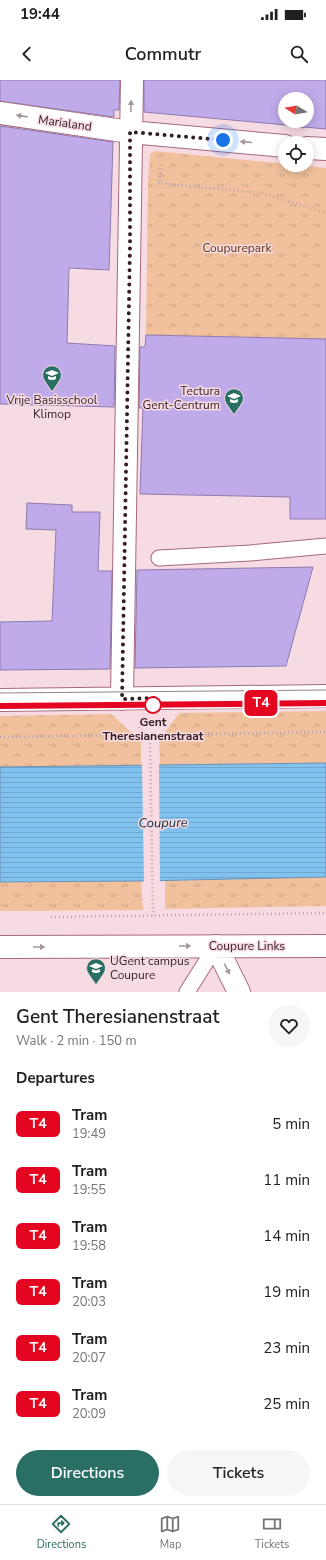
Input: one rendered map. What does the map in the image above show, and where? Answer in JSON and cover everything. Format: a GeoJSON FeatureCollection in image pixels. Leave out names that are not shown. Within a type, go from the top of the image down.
{"type":"FeatureCollection","features":[{"type":"Feature","properties":{"kind":"street"},"geometry":{"type":"LineString","coordinates":[[122,699],[132,80]]}},
{"type":"Feature","properties":{"kind":"street","name":"Marialand"},"geometry":{"type":"LineString","coordinates":[[0,113],[130,132],[278,145]]}},
{"type":"Feature","properties":{"kind":"street"},"geometry":{"type":"LineString","coordinates":[[314,149],[326,150]]}},
{"type":"Feature","properties":{"kind":"street"},"geometry":{"type":"LineString","coordinates":[[0,700],[326,696]]}},
{"type":"Feature","properties":{"kind":"street"},"geometry":{"type":"LineString","coordinates":[[216,946],[239,992]]}},
{"type":"Feature","properties":{"kind":"street","name":"Coupure Links"},"geometry":{"type":"LineString","coordinates":[[0,947],[326,946]]}},
{"type":"Feature","properties":{"kind":"lane"},"geometry":{"type":"LineString","coordinates":[[159,558],[250,553],[326,546]]}},
{"type":"Feature","properties":{"kind":"lane"},"geometry":{"type":"LineString","coordinates":[[187,992],[216,946]]}},
{"type":"Feature","properties":{"kind":"path"},"geometry":{"type":"LineString","coordinates":[[130,182],[148,182],[262,193],[326,213]]}},
{"type":"Feature","properties":{"kind":"path"},"geometry":{"type":"LineString","coordinates":[[0,737],[326,732]]}},
{"type":"Feature","properties":{"kind":"path"},"geometry":{"type":"LineString","coordinates":[[150,741],[153,916]]}},
{"type":"Feature","properties":{"kind":"path"},"geometry":{"type":"LineString","coordinates":[[46,917],[326,914]]}},
{"type":"Feature","properties":{"kind":"green space","name":"Coupurepark"},"geometry":{"type":"Polygon","coordinates":[[[155,151],[278,163],[278,172],[314,172],[314,167],[326,168],[326,339],[146,335],[148,182],[150,154],[155,151]]]}},
{"type":"Feature","properties":{"kind":"green space"},"geometry":{"type":"Polygon","coordinates":[[[326,711],[326,763],[160,765],[159,741],[179,713],[326,711]]]}},
{"type":"Feature","properties":{"kind":"green space"},"geometry":{"type":"Polygon","coordinates":[[[111,714],[141,741],[141,766],[0,767],[0,716],[111,714]]]}},
{"type":"Feature","properties":{"kind":"green space"},"geometry":{"type":"Polygon","coordinates":[[[326,877],[326,906],[165,909],[165,881],[326,877]]]}},
{"type":"Feature","properties":{"kind":"green space"},"geometry":{"type":"Polygon","coordinates":[[[141,881],[143,910],[0,911],[0,882],[141,881]]]}},
{"type":"Feature","properties":{"kind":"water","name":"Coupure"},"geometry":{"type":"Polygon","coordinates":[[[326,763],[326,877],[0,882],[0,767],[326,763]]]}},
{"type":"Feature","properties":{"kind":"pier"},"geometry":{"type":"Polygon","coordinates":[[[159,763],[160,883],[144,883],[142,764],[159,763]]]}},
{"type":"Feature","properties":{"kind":"building"},"geometry":{"type":"Polygon","coordinates":[[[0,80],[120,80],[119,110],[114,110],[114,117],[0,101],[0,80]]]}},
{"type":"Feature","properties":{"kind":"building"},"geometry":{"type":"Polygon","coordinates":[[[144,80],[326,80],[326,129],[314,128],[314,92],[278,92],[278,124],[144,112],[144,80]]]}},
{"type":"Feature","properties":{"kind":"building"},"geometry":{"type":"Polygon","coordinates":[[[0,126],[113,142],[109,270],[69,268],[67,343],[115,346],[114,407],[0,404],[0,126]]]}},
{"type":"Feature","properties":{"kind":"building"},"geometry":{"type":"Polygon","coordinates":[[[146,335],[326,339],[326,519],[290,519],[290,497],[140,494],[143,408],[139,408],[140,347],[145,347],[146,335]]]}},
{"type":"Feature","properties":{"kind":"building"},"geometry":{"type":"Polygon","coordinates":[[[27,503],[72,505],[72,512],[100,512],[98,571],[112,571],[110,669],[0,670],[0,622],[52,621],[56,530],[26,529],[27,503]]]}},
{"type":"Feature","properties":{"kind":"building"},"geometry":{"type":"Polygon","coordinates":[[[313,567],[286,666],[135,668],[137,570],[313,567]]]}},
{"type":"Feature","properties":{"kind":"tram line"},"geometry":{"type":"LineString","coordinates":[[0,693],[326,690]]}},
{"type":"Feature","properties":{"kind":"tram line"},"geometry":{"type":"LineString","coordinates":[[0,706],[326,703]]}},
{"type":"Feature","properties":{"kind":"tram line","name":"T4"},"geometry":{"type":"LineString","coordinates":[[0,706],[326,703]]}},
{"type":"Feature","properties":{"kind":"place","name":"Vrije Basisschool Klimop"},"geometry":{"type":"Point","coordinates":[52,392]}},
{"type":"Feature","properties":{"kind":"place","name":"Tectura Gent-Centrum"},"geometry":{"type":"Point","coordinates":[234,415]}},
{"type":"Feature","properties":{"kind":"place","name":"Gent Theresianenstraat"},"geometry":{"type":"Point","coordinates":[153,705]}},
{"type":"Feature","properties":{"kind":"place","name":"UGent campus Coupure"},"geometry":{"type":"Point","coordinates":[96,985]}},
{"type":"Feature","properties":{"kind":"route"},"geometry":{"type":"LineString","coordinates":[[153,705],[154,698],[122,699],[130,244],[130,132],[223,140]]}}]}
